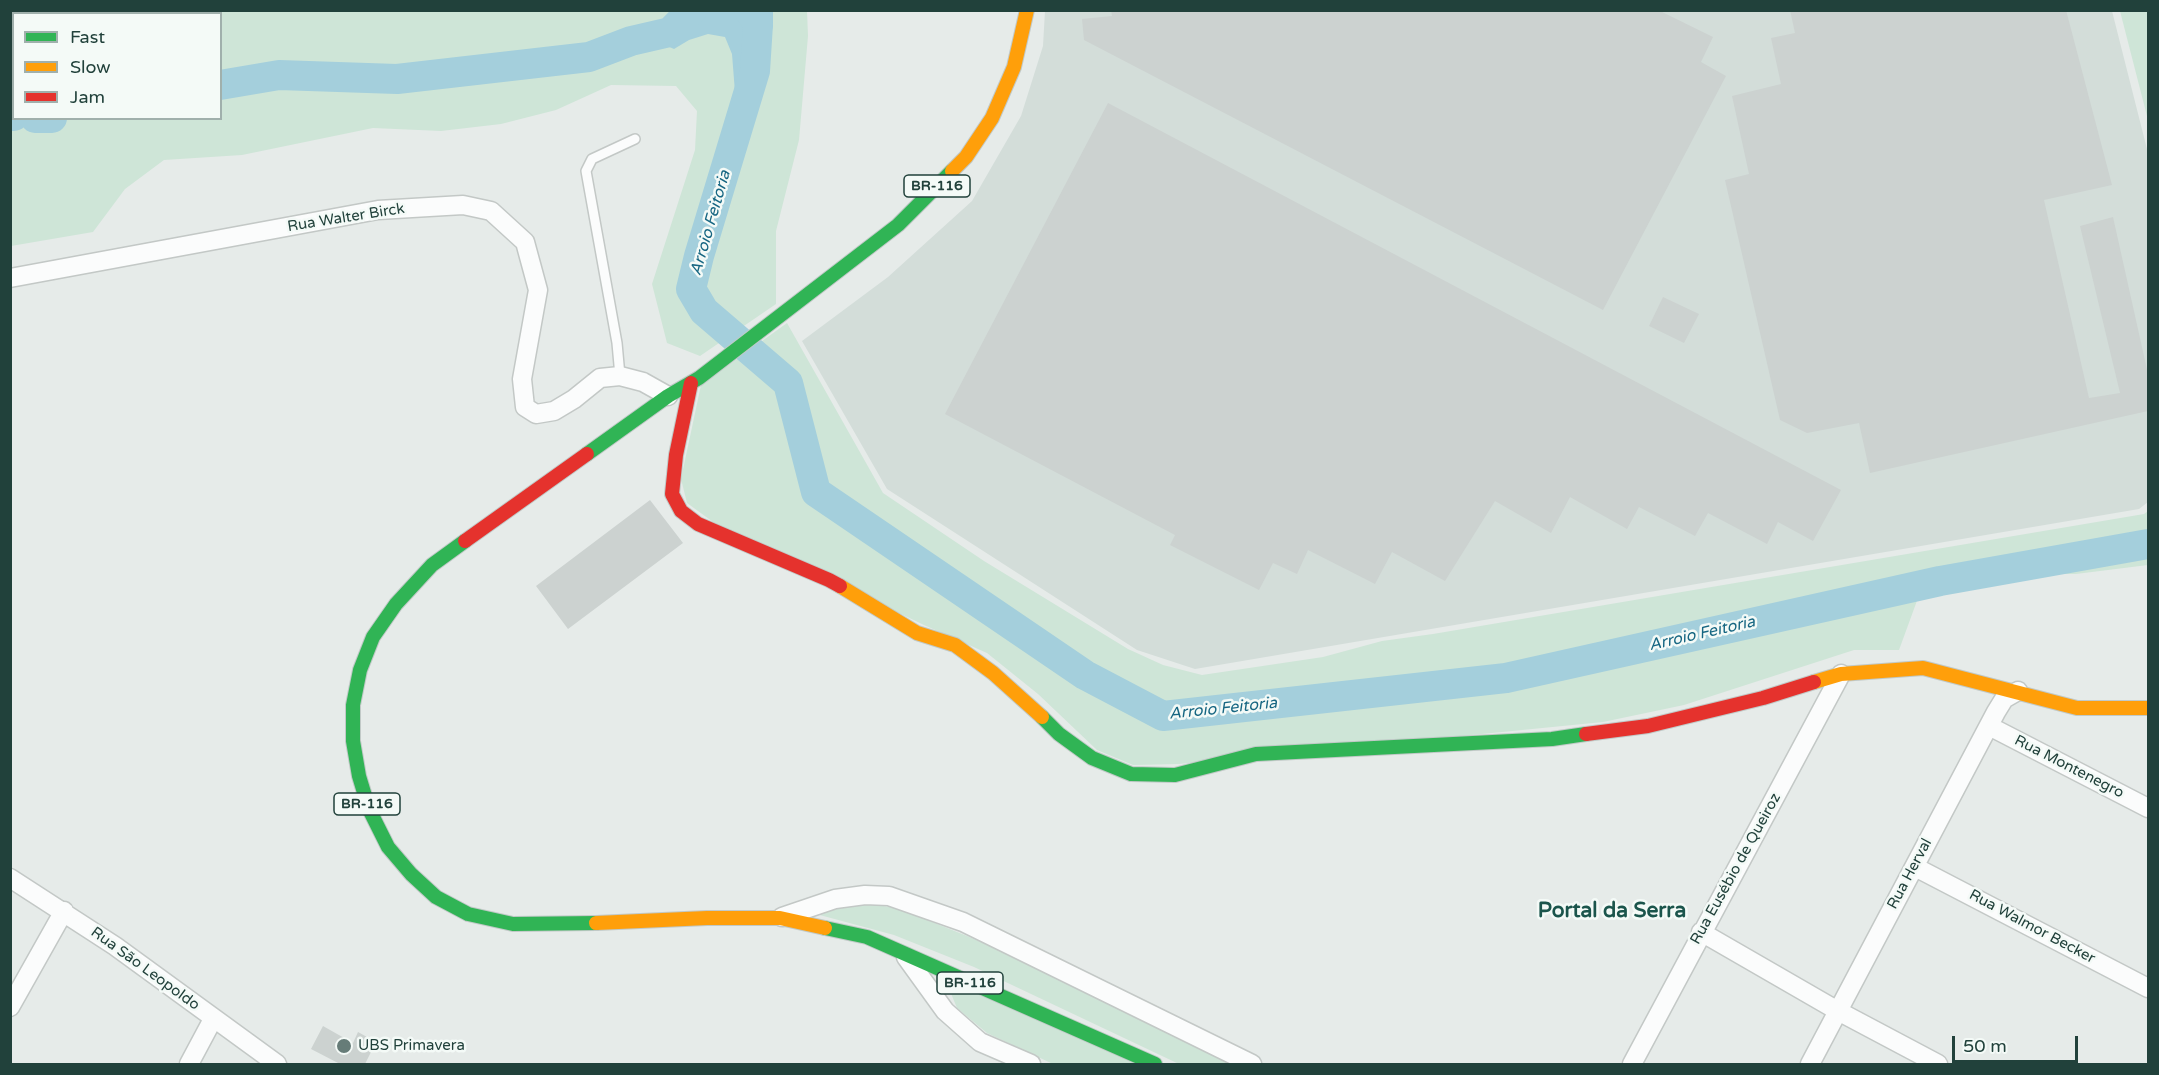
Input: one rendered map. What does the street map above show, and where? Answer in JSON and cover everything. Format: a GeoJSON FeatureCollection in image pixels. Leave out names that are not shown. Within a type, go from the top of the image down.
{"type":"FeatureCollection","features":[{"type":"Feature","properties":{"kind":"main road","name":"BR-116"},"geometry":{"type":"LineString","coordinates":[[1027,10],[1014,67],[992,118],[966,157],[898,225],[782,316],[695,380],[668,396],[432,564],[396,604],[373,637],[360,670],[353,705],[353,741],[359,776],[369,809],[388,847],[411,874],[436,897],[468,914],[513,924],[780,918],[867,937],[1155,1065]]}},
{"type":"Feature","properties":{"kind":"main road"},"geometry":{"type":"LineString","coordinates":[[695,380],[676,455],[672,495],[681,511],[698,524],[829,580],[917,633],[955,645],[993,673],[1025,700],[1059,734],[1092,759],[1131,774],[1175,775],[1256,754],[1552,739],[1648,726],[1763,698],[1841,674],[1923,668],[2077,708],[2148,708]]}},
{"type":"Feature","properties":{"kind":"street","name":"Rua Walter Birck"},"geometry":{"type":"LineString","coordinates":[[10,278],[378,210],[463,205],[491,211],[525,242],[538,290],[522,379],[525,407],[536,414],[555,411],[600,378],[620,376]]}},
{"type":"Feature","properties":{"kind":"street"},"geometry":{"type":"LineString","coordinates":[[620,376],[643,382],[668,396]]}},
{"type":"Feature","properties":{"kind":"street","name":"Rua Eusébio de Queiroz"},"geometry":{"type":"LineString","coordinates":[[1632,1065],[1701,932],[1841,674]]}},
{"type":"Feature","properties":{"kind":"street","name":"Rua Herval"},"geometry":{"type":"LineString","coordinates":[[1810,1065],[2004,699],[2018,691]]}},
{"type":"Feature","properties":{"kind":"street","name":"Rua Montenegro"},"geometry":{"type":"LineString","coordinates":[[1989,726],[2148,808]]}},
{"type":"Feature","properties":{"kind":"street","name":"Rua Walmor Becker"},"geometry":{"type":"LineString","coordinates":[[1915,867],[2148,988]]}},
{"type":"Feature","properties":{"kind":"street","name":"Rua São Leopoldo"},"geometry":{"type":"LineString","coordinates":[[10,878],[64,911],[124,953],[277,1065]]}},
{"type":"Feature","properties":{"kind":"street"},"geometry":{"type":"LineString","coordinates":[[780,918],[835,899],[865,895],[889,896],[963,922],[1252,1065]]}},
{"type":"Feature","properties":{"kind":"street"},"geometry":{"type":"LineString","coordinates":[[10,1006],[64,911]]}},
{"type":"Feature","properties":{"kind":"street"},"geometry":{"type":"LineString","coordinates":[[1701,932],[1838,1011],[1938,1065]]}},
{"type":"Feature","properties":{"kind":"street"},"geometry":{"type":"LineString","coordinates":[[903,953],[945,1011],[980,1042],[1031,1065]]}},
{"type":"Feature","properties":{"kind":"street"},"geometry":{"type":"LineString","coordinates":[[189,1065],[213,1019]]}},
{"type":"Feature","properties":{"kind":"lane"},"geometry":{"type":"LineString","coordinates":[[620,376],[617,343],[586,171],[592,159],[635,139]]}},
{"type":"Feature","properties":{"kind":"shaded area"},"geometry":{"type":"Polygon","coordinates":[[[1045,11],[2112,11],[2148,153],[2148,502],[2139,509],[1195,669],[1137,650],[887,489],[802,341],[888,277],[972,201],[1021,116],[1043,46],[1045,11]]]}},
{"type":"Feature","properties":{"kind":"green space"},"geometry":{"type":"Polygon","coordinates":[[[807,11],[808,36],[799,140],[776,231],[776,304],[700,356],[667,343],[652,284],[695,150],[697,111],[676,86],[611,85],[556,110],[501,124],[441,131],[373,128],[242,155],[164,160],[125,189],[93,232],[11,246],[11,132],[17,120],[222,120],[222,12],[74,12],[807,11]]]}},
{"type":"Feature","properties":{"kind":"green space"},"geometry":{"type":"Polygon","coordinates":[[[2120,11],[2148,11],[2148,120],[2120,11]]]}},
{"type":"Feature","properties":{"kind":"green space"},"geometry":{"type":"Polygon","coordinates":[[[787,323],[883,493],[984,561],[1128,649],[1163,665],[1202,675],[1323,657],[1382,641],[2144,514],[2148,511],[2148,565],[2076,574],[2021,574],[1937,588],[1918,598],[1899,650],[1854,650],[1684,705],[1603,722],[1179,764],[1133,765],[1097,750],[1038,694],[987,653],[720,527],[687,503],[681,479],[701,385],[787,323]]]}},
{"type":"Feature","properties":{"kind":"green space"},"geometry":{"type":"Polygon","coordinates":[[[862,903],[897,908],[967,936],[1048,972],[1238,1064],[1179,1064],[974,967],[894,935],[816,914],[862,903]]]}},
{"type":"Feature","properties":{"kind":"green space"},"geometry":{"type":"Polygon","coordinates":[[[945,979],[1137,1064],[1053,1064],[987,1033],[957,1008],[945,979]]]}},
{"type":"Feature","properties":{"kind":"water"},"geometry":{"type":"Polygon","coordinates":[[[682,11],[773,11],[773,26],[764,61],[746,100],[736,105],[732,54],[725,37],[708,34],[689,40],[674,49],[649,38],[670,32],[682,11]]]}},
{"type":"Feature","properties":{"kind":"building"},"geometry":{"type":"Polygon","coordinates":[[[1111,10],[1658,10],[1713,37],[1701,62],[1726,76],[1603,310],[1084,40],[1082,19],[1112,16],[1111,10]]]}},
{"type":"Feature","properties":{"kind":"building"},"geometry":{"type":"Polygon","coordinates":[[[1790,10],[2066,10],[2112,185],[2044,200],[2089,398],[2120,393],[2080,226],[2113,217],[2148,374],[2148,411],[1870,473],[1859,423],[1807,433],[1780,420],[1725,180],[1749,174],[1732,96],[1781,84],[1771,38],[1795,33],[1790,10]]]}},
{"type":"Feature","properties":{"kind":"building"},"geometry":{"type":"Polygon","coordinates":[[[1108,103],[1841,490],[1813,541],[1778,522],[1767,544],[1708,513],[1695,536],[1639,507],[1627,529],[1570,497],[1551,533],[1495,501],[1445,581],[1392,552],[1375,584],[1308,550],[1297,574],[1273,563],[1259,590],[1170,545],[1175,535],[945,414],[1108,103]]]}},
{"type":"Feature","properties":{"kind":"building"},"geometry":{"type":"Polygon","coordinates":[[[1663,297],[1699,314],[1684,343],[1649,326],[1663,297]]]}},
{"type":"Feature","properties":{"kind":"building"},"geometry":{"type":"Polygon","coordinates":[[[650,500],[683,543],[568,629],[536,586],[650,500]]]}},
{"type":"Feature","properties":{"kind":"building","name":"UBS Primavera"},"geometry":{"type":"Polygon","coordinates":[[[323,1026],[353,1043],[358,1032],[376,1042],[365,1064],[340,1064],[311,1049],[323,1026]]]}},
{"type":"Feature","properties":{"kind":"waterway","name":"Arroio Feitoria"},"geometry":{"type":"LineString","coordinates":[[222,85],[279,75],[397,79],[589,57],[631,41],[670,32],[692,10]]}},
{"type":"Feature","properties":{"kind":"waterway","name":"Arroio Feitoria"},"geometry":{"type":"LineString","coordinates":[[749,10],[758,24],[755,71],[691,289],[704,311],[788,383],[816,492],[1085,675],[1163,716],[1506,678],[1940,581],[2148,544]]}},
{"type":"Feature","properties":{"kind":"traffic: fast"},"geometry":{"type":"LineString","coordinates":[[587,454],[668,396],[699,378],[898,225],[952,171]]}},
{"type":"Feature","properties":{"kind":"traffic: fast"},"geometry":{"type":"LineString","coordinates":[[465,541],[432,565],[396,604],[373,637],[360,670],[353,705],[353,741],[359,776],[369,809],[388,847],[411,874],[436,897],[468,914],[513,924],[596,923]]}},
{"type":"Feature","properties":{"kind":"traffic: fast"},"geometry":{"type":"LineString","coordinates":[[1042,717],[1059,734],[1092,758],[1131,774],[1175,775],[1256,754],[1552,739],[1586,734]]}},
{"type":"Feature","properties":{"kind":"traffic: fast"},"geometry":{"type":"LineString","coordinates":[[825,928],[867,937],[1155,1064]]}},
{"type":"Feature","properties":{"kind":"traffic: slow"},"geometry":{"type":"LineString","coordinates":[[952,171],[966,157],[992,118],[1014,67],[1027,10]]}},
{"type":"Feature","properties":{"kind":"traffic: slow"},"geometry":{"type":"LineString","coordinates":[[840,586],[917,633],[955,645],[993,673],[1042,717]]}},
{"type":"Feature","properties":{"kind":"traffic: slow"},"geometry":{"type":"LineString","coordinates":[[1814,682],[1841,674],[1923,668],[2077,708],[2148,708]]}},
{"type":"Feature","properties":{"kind":"traffic: slow"},"geometry":{"type":"LineString","coordinates":[[596,923],[707,918],[780,918],[825,928]]}},
{"type":"Feature","properties":{"kind":"traffic: jam"},"geometry":{"type":"LineString","coordinates":[[691,383],[676,455],[672,494],[681,511],[698,524],[840,586]]}},
{"type":"Feature","properties":{"kind":"traffic: jam"},"geometry":{"type":"LineString","coordinates":[[465,541],[587,454]]}},
{"type":"Feature","properties":{"kind":"traffic: jam"},"geometry":{"type":"LineString","coordinates":[[1586,734],[1648,726],[1763,698],[1814,682]]}},
{"type":"Feature","properties":{"kind":"place","name":"UBS Primavera"},"geometry":{"type":"Point","coordinates":[344,1046]}},
{"type":"Feature","properties":{"kind":"district","name":"Portal da Serra"},"geometry":{"type":"Point","coordinates":[1612,911]}}]}
